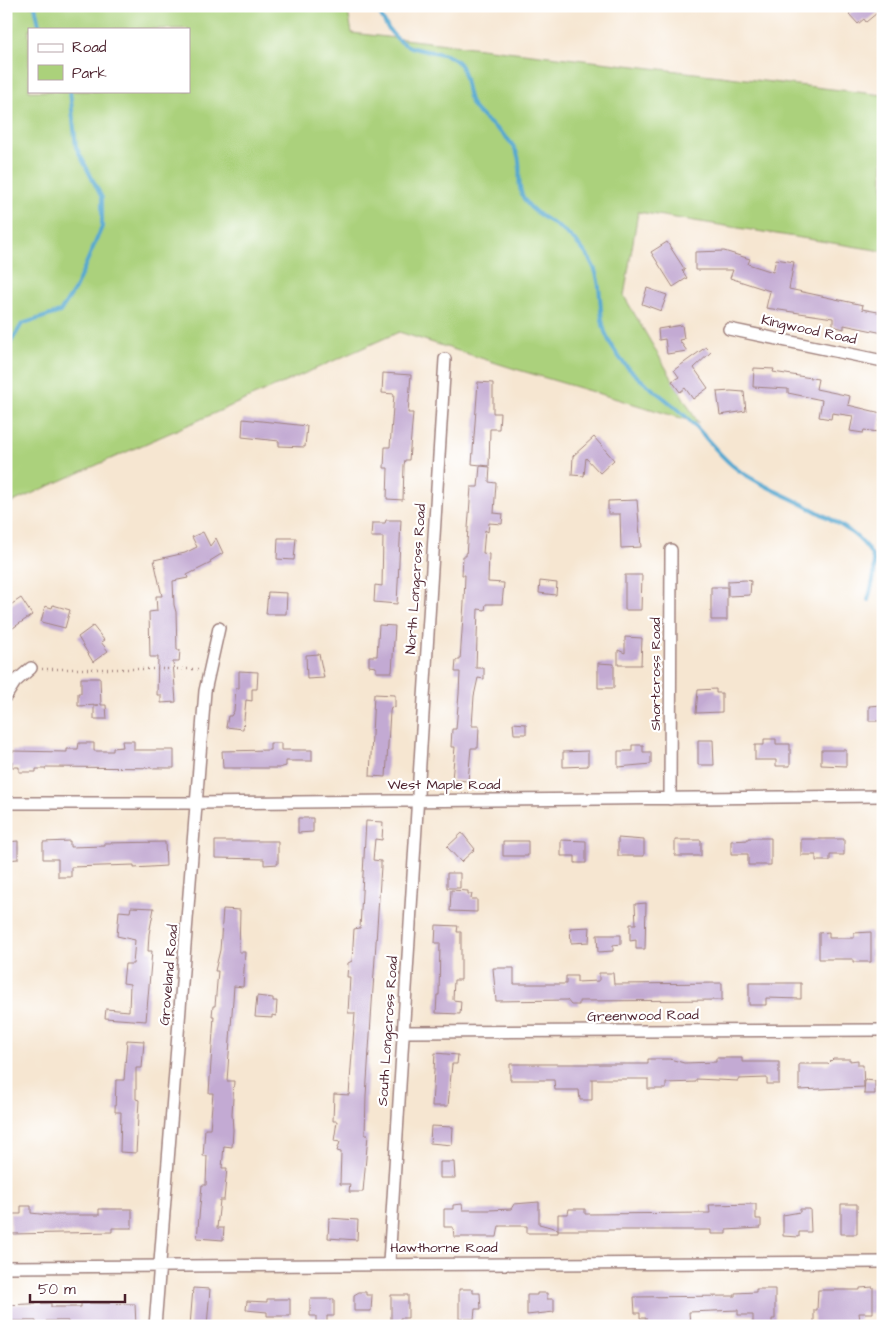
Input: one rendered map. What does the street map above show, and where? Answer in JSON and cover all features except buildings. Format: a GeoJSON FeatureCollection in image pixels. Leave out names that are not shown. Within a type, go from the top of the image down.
{"type":"FeatureCollection","features":[{"type":"Feature","properties":{"kind":"street","name":"Kingwood Road"},"geometry":{"type":"LineString","coordinates":[[729,328],[883,361]]}},
{"type":"Feature","properties":{"kind":"street","name":"North Longcross Road"},"geometry":{"type":"LineString","coordinates":[[418,800],[445,360]]}},
{"type":"Feature","properties":{"kind":"street","name":"Shortcross Road"},"geometry":{"type":"LineString","coordinates":[[670,799],[671,550]]}},
{"type":"Feature","properties":{"kind":"street","name":"Groveland Road"},"geometry":{"type":"LineString","coordinates":[[156,1326],[209,669],[219,628]]}},
{"type":"Feature","properties":{"kind":"street"},"geometry":{"type":"LineString","coordinates":[[6,696],[15,682],[31,668]]}},
{"type":"Feature","properties":{"kind":"street","name":"West Maple Road"},"geometry":{"type":"LineString","coordinates":[[6,803],[197,803],[883,796]]}},
{"type":"Feature","properties":{"kind":"street","name":"South Longcross Road"},"geometry":{"type":"LineString","coordinates":[[388,1263],[418,800]]}},
{"type":"Feature","properties":{"kind":"street","name":"Greenwood Road"},"geometry":{"type":"LineString","coordinates":[[403,1032],[883,1030]]}},
{"type":"Feature","properties":{"kind":"street","name":"Hawthorne Road"},"geometry":{"type":"LineString","coordinates":[[6,1267],[388,1263],[883,1262]]}},
{"type":"Feature","properties":{"kind":"path"},"geometry":{"type":"LineString","coordinates":[[31,668],[57,670],[209,669]]}},
{"type":"Feature","properties":{"kind":"green space"},"geometry":{"type":"Polygon","coordinates":[[[6,6],[347,6],[352,33],[883,95],[883,251],[638,212],[624,296],[698,423],[512,368],[399,332],[6,505],[6,6]]]}},
{"type":"Feature","properties":{"kind":"waterway"},"geometry":{"type":"LineString","coordinates":[[35,6],[40,28]]}},
{"type":"Feature","properties":{"kind":"waterway"},"geometry":{"type":"LineString","coordinates":[[376,6],[388,28],[400,41],[412,48],[449,56],[460,65],[463,70],[469,98],[474,108],[505,136],[515,148],[519,161],[520,187],[526,203],[535,212],[571,238],[592,264],[599,285],[605,332],[620,359],[639,378],[691,421],[733,466],[767,487],[832,520],[865,545],[874,564],[873,580],[868,600]]}},
{"type":"Feature","properties":{"kind":"waterway"},"geometry":{"type":"LineString","coordinates":[[6,350],[22,324],[60,312],[75,289],[102,227],[102,198],[76,147],[70,92]]}}]}
